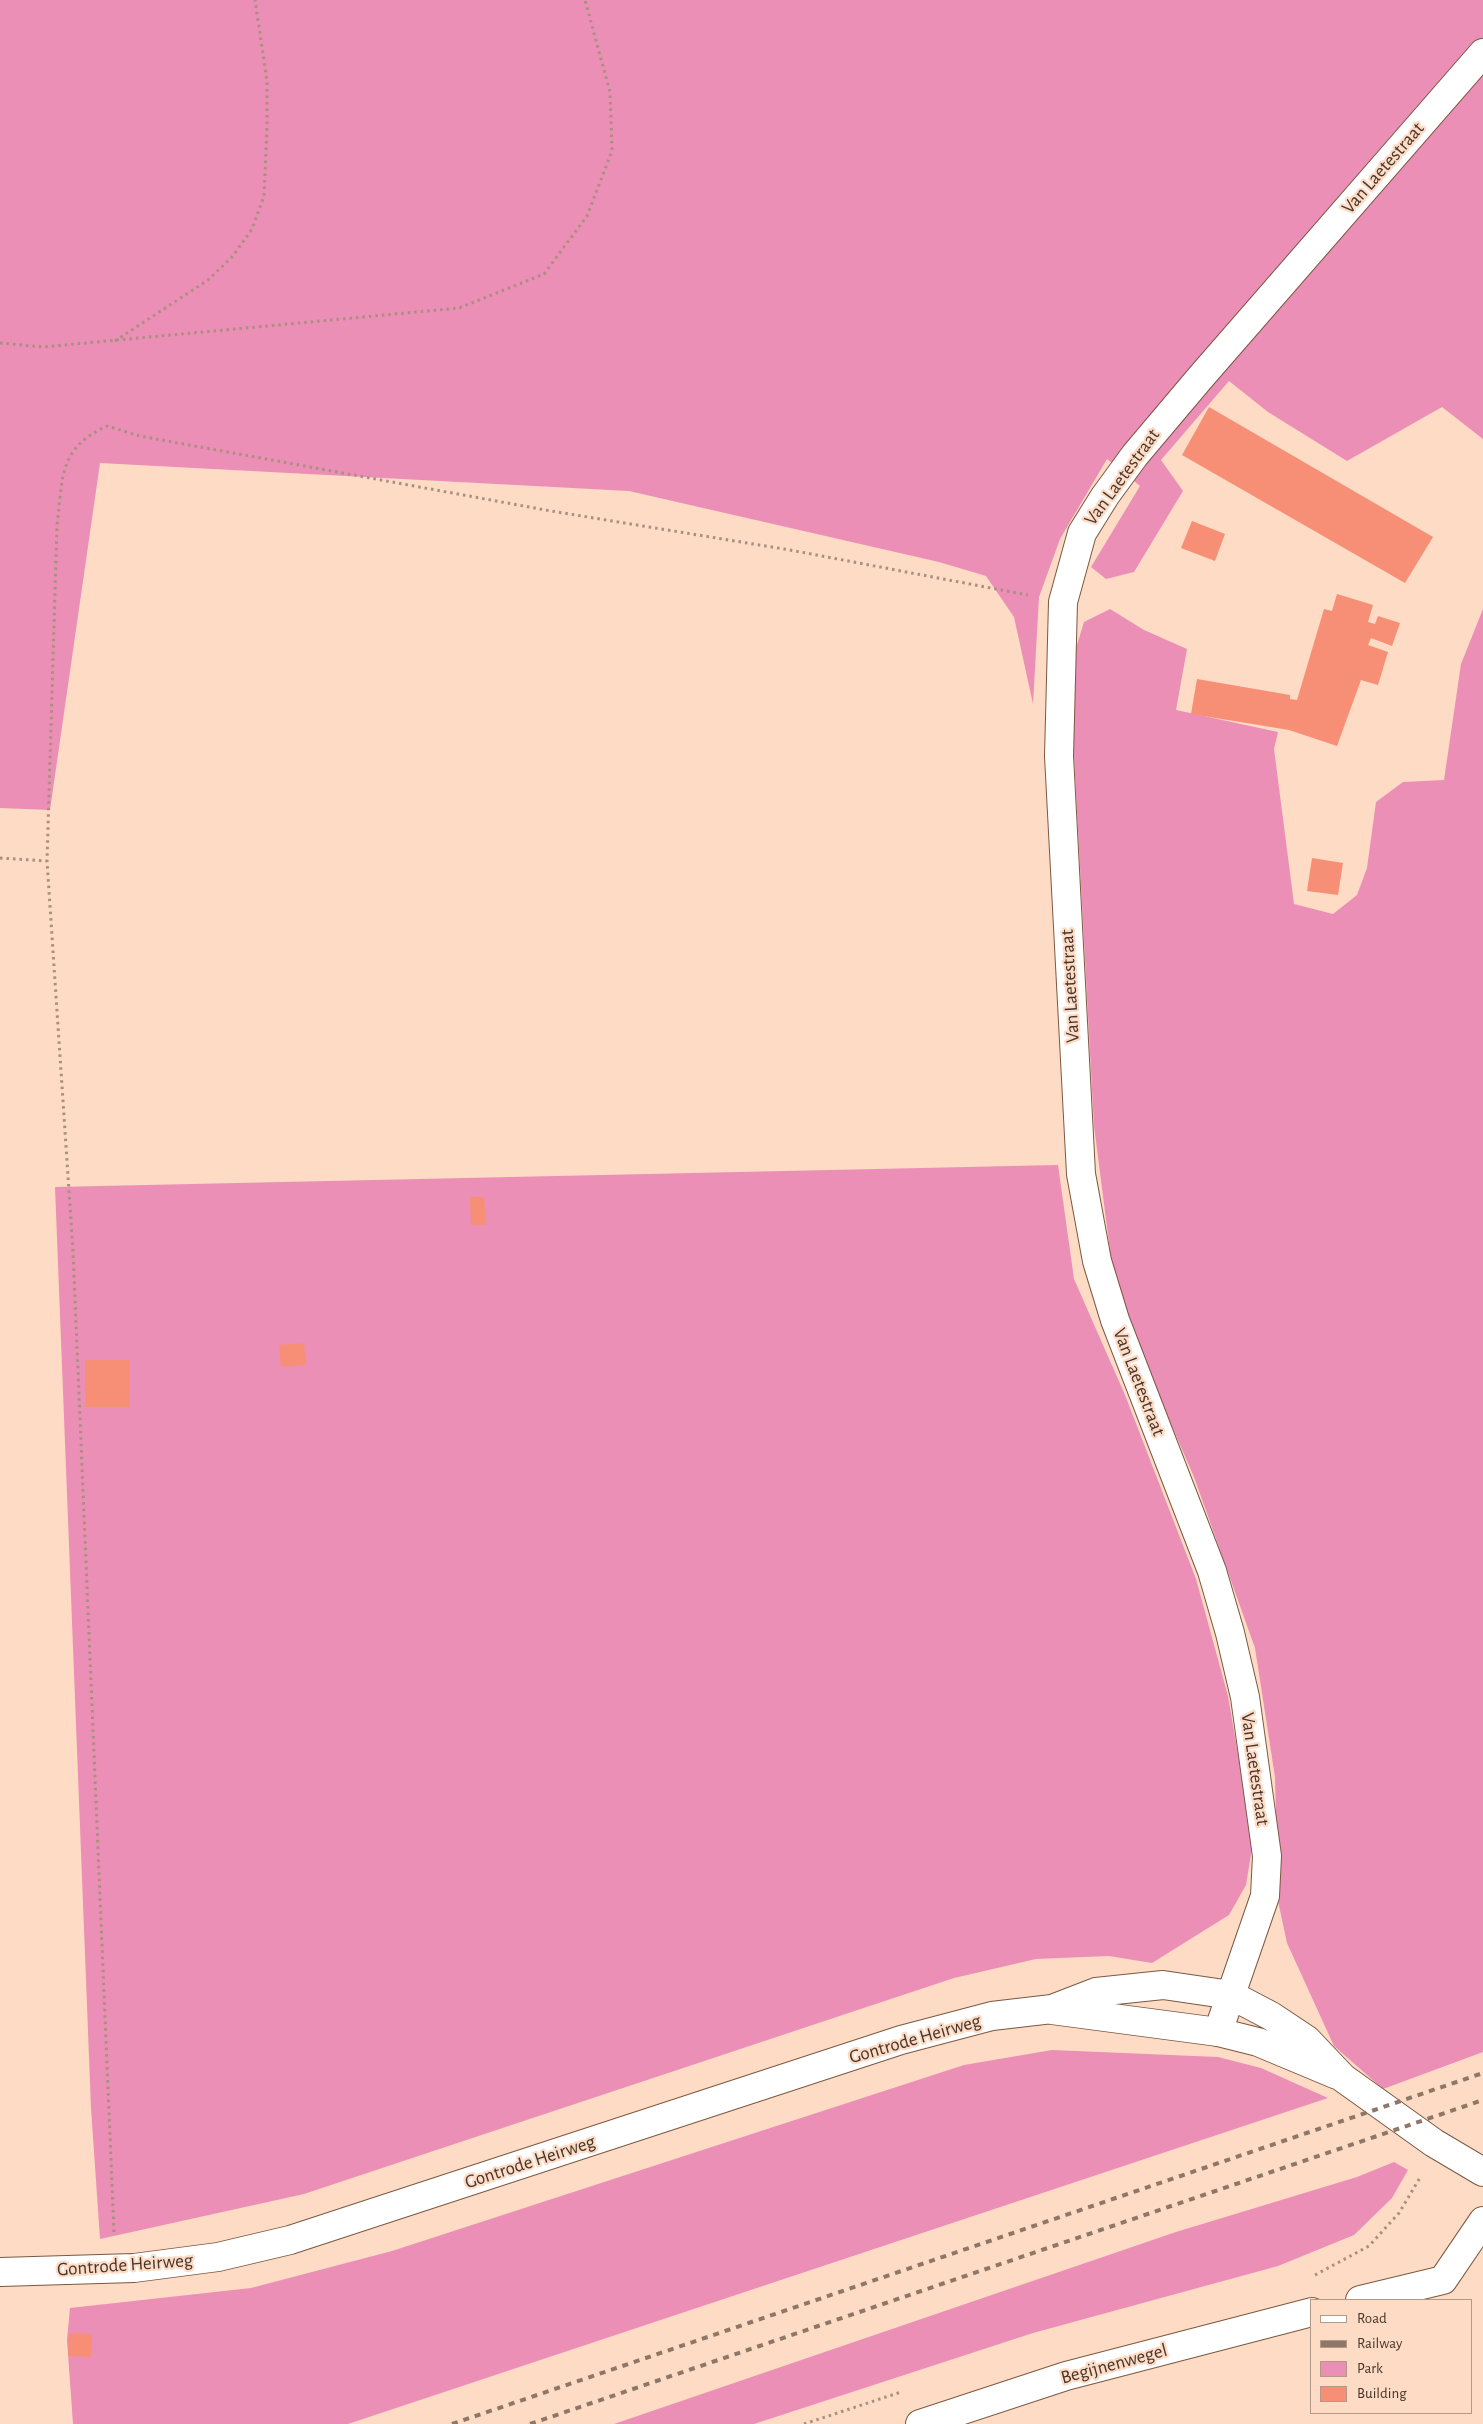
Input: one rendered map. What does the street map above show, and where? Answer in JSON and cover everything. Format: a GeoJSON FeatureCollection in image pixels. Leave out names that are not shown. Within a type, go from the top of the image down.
{"type":"FeatureCollection","features":[{"type":"Feature","properties":{"kind":"street","name":"Van Laetestraat"},"geometry":{"type":"LineString","coordinates":[[1218,2032],[1265,1896],[1267,1856],[1245,1697],[1230,1633],[1212,1571],[1113,1311],[1096,1261],[1081,1174],[1058,756],[1063,602],[1082,533],[1105,496],[1135,455],[1483,53]]}},
{"type":"Feature","properties":{"kind":"street","name":"Gontrode Heirweg"},"geometry":{"type":"LineString","coordinates":[[1052,2010],[1096,1992],[1163,1985],[1231,1995],[1271,2016],[1307,2040],[1343,2078],[1434,2142],[1483,2172]]}},
{"type":"Feature","properties":{"kind":"street","name":"Gontrode Heirweg"},"geometry":{"type":"LineString","coordinates":[[0,2272],[116,2268],[218,2257],[290,2240],[901,2040],[992,2016],[1052,2010],[1218,2032],[1258,2042],[1343,2078]]}},
{"type":"Feature","properties":{"kind":"street"},"geometry":{"type":"LineString","coordinates":[[1364,2299],[1443,2280],[1483,2221]]}},
{"type":"Feature","properties":{"kind":"street","name":"Begijnenwegel"},"geometry":{"type":"LineString","coordinates":[[920,2424],[1066,2376],[1310,2313]]}},
{"type":"Feature","properties":{"kind":"path"},"geometry":{"type":"LineString","coordinates":[[114,342],[208,280],[233,256],[252,229],[264,196],[267,128],[267,81],[255,0]]}},
{"type":"Feature","properties":{"kind":"path"},"geometry":{"type":"LineString","coordinates":[[0,343],[43,347],[114,342],[459,308],[544,274],[587,216],[612,151],[610,92],[585,0]]}},
{"type":"Feature","properties":{"kind":"path"},"geometry":{"type":"LineString","coordinates":[[116,2268],[97,1861],[74,1260],[47,861],[57,525],[64,470],[72,451],[88,434],[107,426],[150,438],[551,510],[790,550],[1063,602]]}},
{"type":"Feature","properties":{"kind":"path"},"geometry":{"type":"LineString","coordinates":[[0,858],[47,861]]}},
{"type":"Feature","properties":{"kind":"path"},"geometry":{"type":"LineString","coordinates":[[1307,2279],[1369,2246],[1399,2213],[1419,2183],[1434,2142]]}},
{"type":"Feature","properties":{"kind":"green space"},"geometry":{"type":"Polygon","coordinates":[[[0,0],[1483,0],[1483,439],[1442,407],[1347,461],[1268,412],[1229,381],[1161,460],[1183,491],[1134,572],[1106,579],[1091,567],[1140,486],[1107,459],[1060,539],[1039,597],[1033,704],[1014,617],[986,576],[939,562],[629,491],[100,463],[50,810],[0,808],[0,0]]]}},
{"type":"Feature","properties":{"kind":"green space"},"geometry":{"type":"Polygon","coordinates":[[[1110,609],[1144,630],[1187,649],[1176,710],[1278,732],[1274,749],[1294,904],[1333,914],[1357,895],[1367,868],[1376,802],[1403,782],[1444,780],[1461,664],[1483,609],[1483,2052],[1383,2089],[1334,2046],[1287,1943],[1278,1901],[1275,1777],[1255,1648],[1194,1477],[1125,1318],[1112,1266],[1094,1126],[1073,737],[1072,661],[1084,622],[1110,609]]]}},
{"type":"Feature","properties":{"kind":"green space"},"geometry":{"type":"Polygon","coordinates":[[[1058,1165],[1074,1279],[1125,1395],[1196,1579],[1228,1696],[1253,1842],[1246,1885],[1229,1915],[1152,1963],[1109,1956],[1036,1959],[954,1978],[304,2194],[100,2239],[91,2108],[55,1187],[1058,1165]]]}},
{"type":"Feature","properties":{"kind":"green space"},"geometry":{"type":"Polygon","coordinates":[[[1052,2050],[1218,2057],[1261,2068],[1328,2098],[348,2424],[73,2424],[67,2340],[70,2308],[251,2288],[392,2251],[964,2065],[1052,2050]]]}},
{"type":"Feature","properties":{"kind":"green space"},"geometry":{"type":"Polygon","coordinates":[[[1394,2162],[1408,2170],[1392,2198],[1354,2235],[1278,2266],[1033,2333],[754,2424],[614,2424],[1176,2232],[1357,2177],[1394,2162]]]}},
{"type":"Feature","properties":{"kind":"building"},"geometry":{"type":"Polygon","coordinates":[[[1209,407],[1433,537],[1405,583],[1182,455],[1209,407]]]}},
{"type":"Feature","properties":{"kind":"building"},"geometry":{"type":"Polygon","coordinates":[[[1192,521],[1225,534],[1215,561],[1181,548],[1192,521]]]}},
{"type":"Feature","properties":{"kind":"building"},"geometry":{"type":"Polygon","coordinates":[[[1337,594],[1373,605],[1368,622],[1375,624],[1378,616],[1400,623],[1392,646],[1371,638],[1368,645],[1388,652],[1378,685],[1361,680],[1337,746],[1289,730],[1191,714],[1197,679],[1290,695],[1290,699],[1297,700],[1324,609],[1332,611],[1337,594]]]}},
{"type":"Feature","properties":{"kind":"building"},"geometry":{"type":"Polygon","coordinates":[[[1312,858],[1343,863],[1338,895],[1307,891],[1312,858]]]}},
{"type":"Feature","properties":{"kind":"building"},"geometry":{"type":"Polygon","coordinates":[[[470,1197],[484,1197],[486,1225],[471,1225],[470,1197]]]}},
{"type":"Feature","properties":{"kind":"building"},"geometry":{"type":"Polygon","coordinates":[[[304,1343],[306,1365],[281,1367],[279,1345],[304,1343]]]}},
{"type":"Feature","properties":{"kind":"building"},"geometry":{"type":"Polygon","coordinates":[[[85,1360],[130,1360],[130,1407],[85,1407],[85,1360]]]}},
{"type":"Feature","properties":{"kind":"building"},"geometry":{"type":"Polygon","coordinates":[[[69,2333],[92,2334],[91,2357],[68,2356],[69,2333]]]}},
{"type":"Feature","properties":{"kind":"railway"},"geometry":{"type":"LineString","coordinates":[[452,2424],[1483,2073]]}},
{"type":"Feature","properties":{"kind":"railway"},"geometry":{"type":"LineString","coordinates":[[530,2424],[1483,2100]]}}]}
